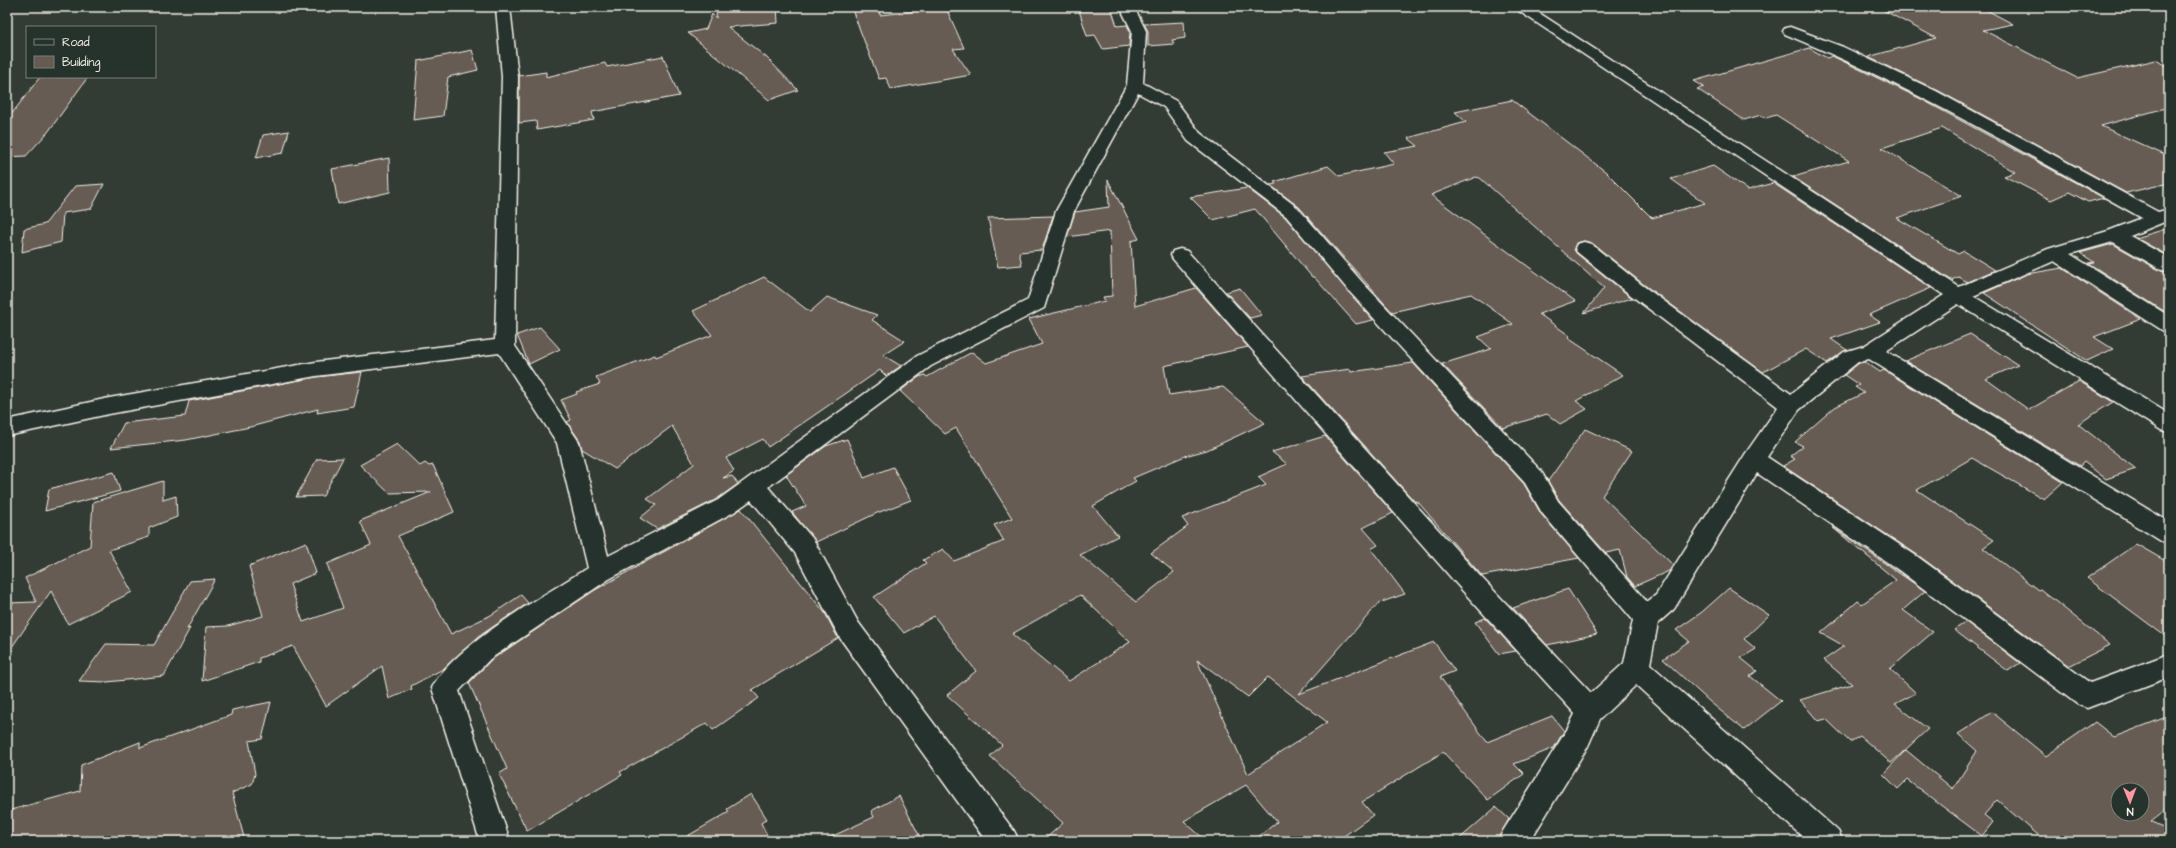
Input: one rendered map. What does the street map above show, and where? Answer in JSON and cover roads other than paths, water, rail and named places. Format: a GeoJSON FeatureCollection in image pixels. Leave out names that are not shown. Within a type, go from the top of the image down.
{"type":"FeatureCollection","features":[{"type":"Feature","properties":{"kind":"street"},"geometry":{"type":"LineString","coordinates":[[503,7],[510,77],[505,346],[568,442],[600,572]]}},
{"type":"Feature","properties":{"kind":"street"},"geometry":{"type":"LineString","coordinates":[[495,841],[445,688],[481,651],[600,572],[726,506],[924,361],[1038,304],[1065,211],[1135,85],[1139,31],[1127,7]]}},
{"type":"Feature","properties":{"kind":"street"},"geometry":{"type":"LineString","coordinates":[[1520,7],[1958,295],[2169,424]]}},
{"type":"Feature","properties":{"kind":"street"},"geometry":{"type":"LineString","coordinates":[[1790,31],[1832,47],[1929,95],[2162,216]]}},
{"type":"Feature","properties":{"kind":"street"},"geometry":{"type":"LineString","coordinates":[[1135,85],[1170,104],[1194,137],[1292,212],[1355,286],[1533,477],[1550,507],[1646,618]]}},
{"type":"Feature","properties":{"kind":"street"},"geometry":{"type":"LineString","coordinates":[[1513,841],[1578,737],[1590,711],[1636,668],[1646,618],[1665,602],[1754,459],[1791,405],[1851,358],[1871,351],[1958,295],[2055,253],[2115,235],[2162,216]]}},
{"type":"Feature","properties":{"kind":"street"},"geometry":{"type":"LineString","coordinates":[[2115,235],[2169,266]]}},
{"type":"Feature","properties":{"kind":"street"},"geometry":{"type":"LineString","coordinates":[[1584,248],[1635,289],[1791,405]]}},
{"type":"Feature","properties":{"kind":"street"},"geometry":{"type":"LineString","coordinates":[[2055,253],[2169,325]]}},
{"type":"Feature","properties":{"kind":"street"},"geometry":{"type":"LineString","coordinates":[[1180,255],[1470,582],[1590,711]]}},
{"type":"Feature","properties":{"kind":"street"},"geometry":{"type":"LineString","coordinates":[[7,428],[109,406],[316,369],[505,346]]}},
{"type":"Feature","properties":{"kind":"street"},"geometry":{"type":"LineString","coordinates":[[1871,351],[2169,534]]}},
{"type":"Feature","properties":{"kind":"street"},"geometry":{"type":"LineString","coordinates":[[1754,459],[1909,564],[2088,696],[2169,666]]}},
{"type":"Feature","properties":{"kind":"street"},"geometry":{"type":"LineString","coordinates":[[753,486],[804,546],[849,630],[1004,841]]}},
{"type":"Feature","properties":{"kind":"street"},"geometry":{"type":"LineString","coordinates":[[1636,668],[1828,841]]}}]}
